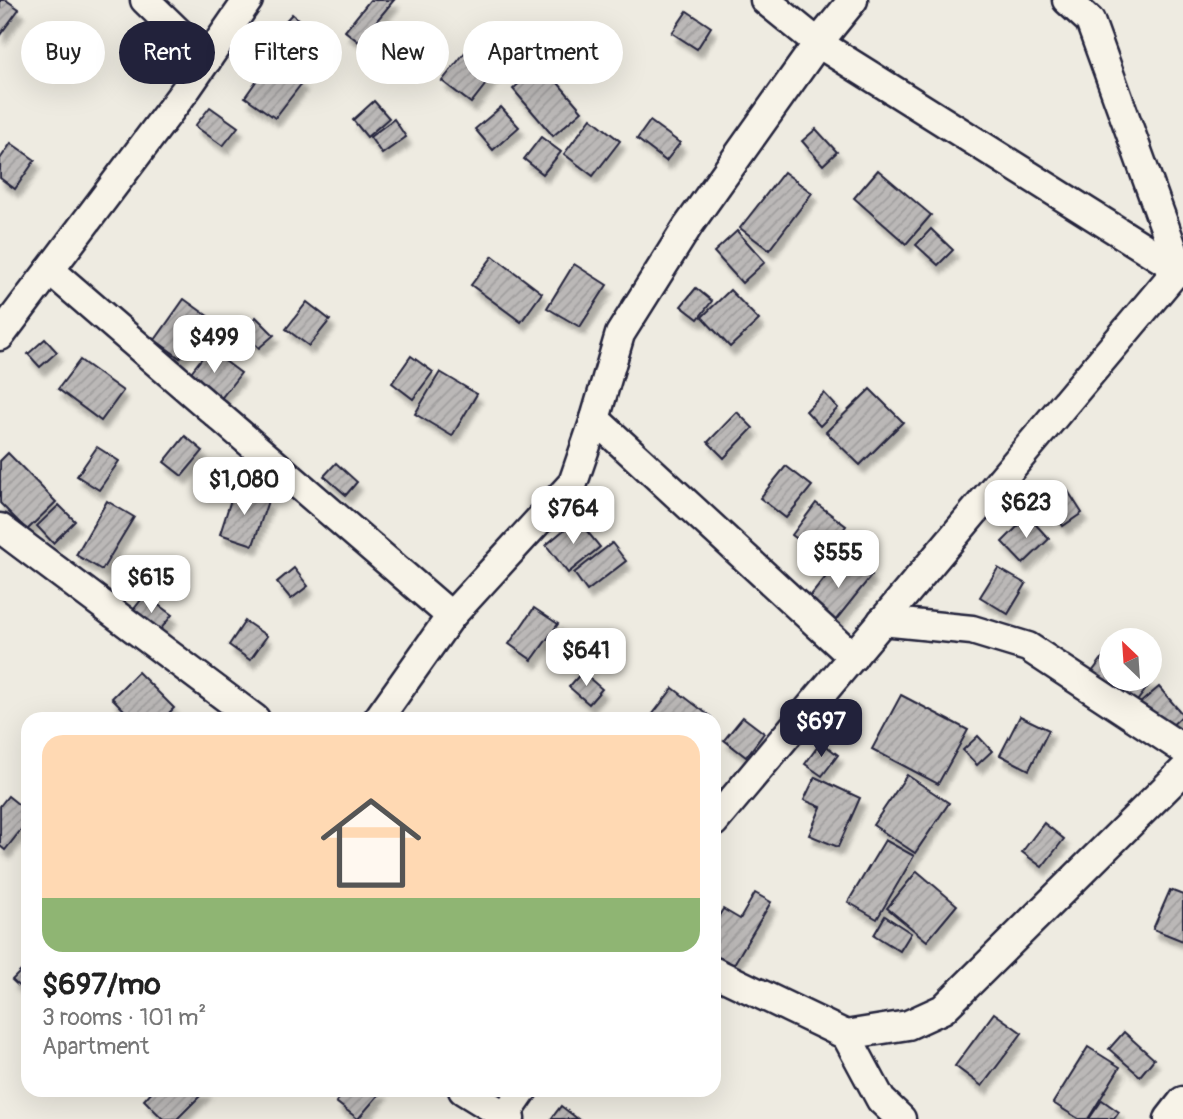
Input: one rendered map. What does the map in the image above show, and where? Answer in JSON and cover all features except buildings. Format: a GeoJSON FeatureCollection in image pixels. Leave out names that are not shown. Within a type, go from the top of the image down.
{"type":"FeatureCollection","features":[{"type":"Feature","properties":{"kind":"street"},"geometry":{"type":"LineString","coordinates":[[145,0],[167,21]]}},
{"type":"Feature","properties":{"kind":"street"},"geometry":{"type":"LineString","coordinates":[[215,48],[248,0]]}},
{"type":"Feature","properties":{"kind":"street"},"geometry":{"type":"LineString","coordinates":[[765,0],[818,43],[1181,272]]}},
{"type":"Feature","properties":{"kind":"street"},"geometry":{"type":"LineString","coordinates":[[391,712],[451,616],[573,483],[620,334],[688,226],[818,43],[853,0]]}},
{"type":"Feature","properties":{"kind":"street"},"geometry":{"type":"LineString","coordinates":[[1067,0],[1090,21],[1181,272]]}},
{"type":"Feature","properties":{"kind":"street"},"geometry":{"type":"LineString","coordinates":[[0,336],[189,84]]}},
{"type":"Feature","properties":{"kind":"street"},"geometry":{"type":"LineString","coordinates":[[50,270],[451,616]]}},
{"type":"Feature","properties":{"kind":"street"},"geometry":{"type":"LineString","coordinates":[[721,814],[1181,272]]}},
{"type":"Feature","properties":{"kind":"street"},"geometry":{"type":"LineString","coordinates":[[595,419],[853,657]]}},
{"type":"Feature","properties":{"kind":"street"},"geometry":{"type":"LineString","coordinates":[[0,528],[246,712]]}},
{"type":"Feature","properties":{"kind":"street"},"geometry":{"type":"LineString","coordinates":[[883,621],[972,630],[1028,647],[1183,749]]}},
{"type":"Feature","properties":{"kind":"street"},"geometry":{"type":"LineString","coordinates":[[721,975],[846,1035],[908,1025],[943,1009],[1183,771]]}},
{"type":"Feature","properties":{"kind":"street"},"geometry":{"type":"LineString","coordinates":[[846,1035],[881,1100],[901,1119]]}},
{"type":"Feature","properties":{"kind":"street"},"geometry":{"type":"LineString","coordinates":[[475,1097],[504,1113],[517,1097]]}},
{"type":"Feature","properties":{"kind":"street"},"geometry":{"type":"LineString","coordinates":[[1169,1119],[1183,1101]]}}]}
